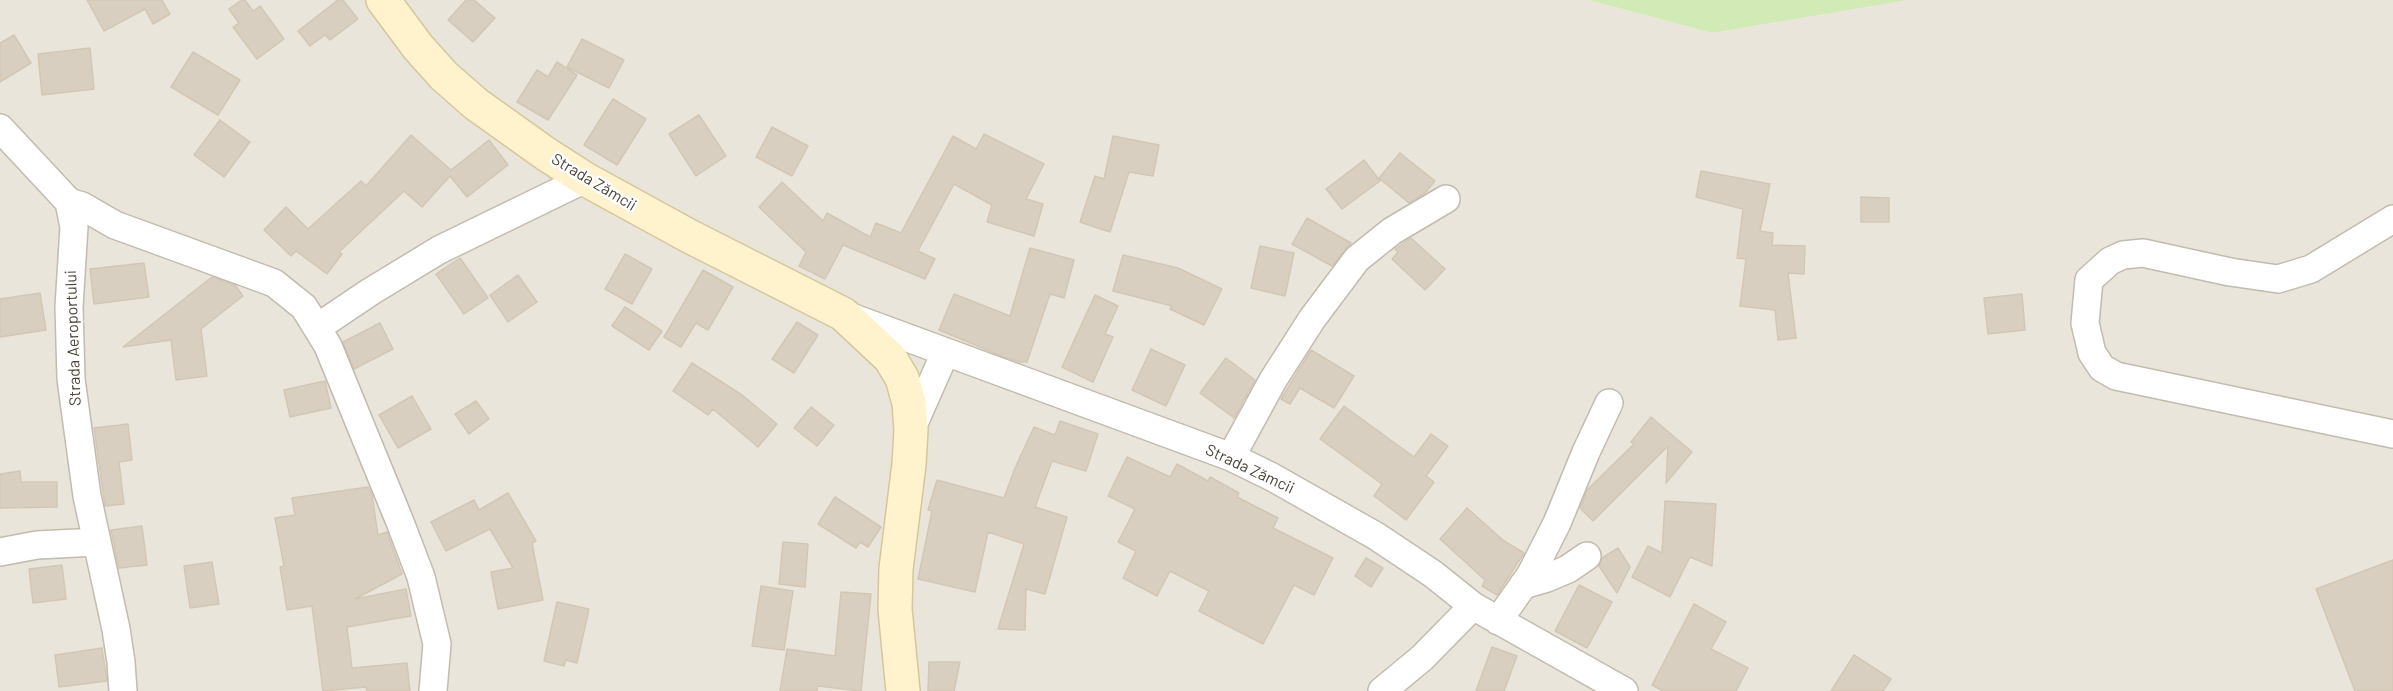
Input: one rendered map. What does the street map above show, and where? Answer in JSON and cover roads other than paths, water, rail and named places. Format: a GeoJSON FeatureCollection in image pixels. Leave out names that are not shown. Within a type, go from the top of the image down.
{"type":"FeatureCollection","features":[{"type":"Feature","properties":{"kind":"main road","name":"Strada Zămcii"},"geometry":{"type":"LineString","coordinates":[[383,0],[418,48],[444,76],[476,104],[585,179],[689,236],[843,314],[890,358],[902,378],[909,403],[911,430],[896,569],[895,609],[903,691]]}},
{"type":"Feature","properties":{"kind":"street"},"geometry":{"type":"LineString","coordinates":[[0,128],[69,202],[82,206],[115,225],[274,283],[304,307],[318,327],[355,412],[421,578],[437,644],[433,691]]}},
{"type":"Feature","properties":{"kind":"street"},"geometry":{"type":"LineString","coordinates":[[318,327],[439,250],[585,179]]}},
{"type":"Feature","properties":{"kind":"street"},"geometry":{"type":"LineString","coordinates":[[1231,457],[1306,327],[1357,259],[1392,231],[1446,199]]}},
{"type":"Feature","properties":{"kind":"street","name":"Strada Aeroportului"},"geometry":{"type":"LineString","coordinates":[[69,202],[74,228],[69,307],[71,379],[78,440],[116,629],[123,691]]}},
{"type":"Feature","properties":{"kind":"street"},"geometry":{"type":"LineString","coordinates":[[2393,219],[2311,269],[2278,279],[2230,272],[2144,253],[2123,255],[2110,261],[2089,280],[2085,323],[2092,353],[2102,368],[2116,376],[2393,434]]}},
{"type":"Feature","properties":{"kind":"street","name":"Strada Zămcii"},"geometry":{"type":"LineString","coordinates":[[843,314],[1231,457],[1272,477],[1376,536],[1432,574],[1473,606],[1624,691]]}},
{"type":"Feature","properties":{"kind":"street"},"geometry":{"type":"LineString","coordinates":[[911,430],[945,353]]}},
{"type":"Feature","properties":{"kind":"street"},"geometry":{"type":"LineString","coordinates":[[1497,621],[1531,574],[1557,523],[1586,452],[1609,404]]}},
{"type":"Feature","properties":{"kind":"street"},"geometry":{"type":"LineString","coordinates":[[0,552],[37,545],[97,542]]}},
{"type":"Feature","properties":{"kind":"street"},"geometry":{"type":"LineString","coordinates":[[1523,585],[1568,569],[1587,556]]}},
{"type":"Feature","properties":{"kind":"street"},"geometry":{"type":"LineString","coordinates":[[1382,691],[1422,658],[1473,606]]}}]}
